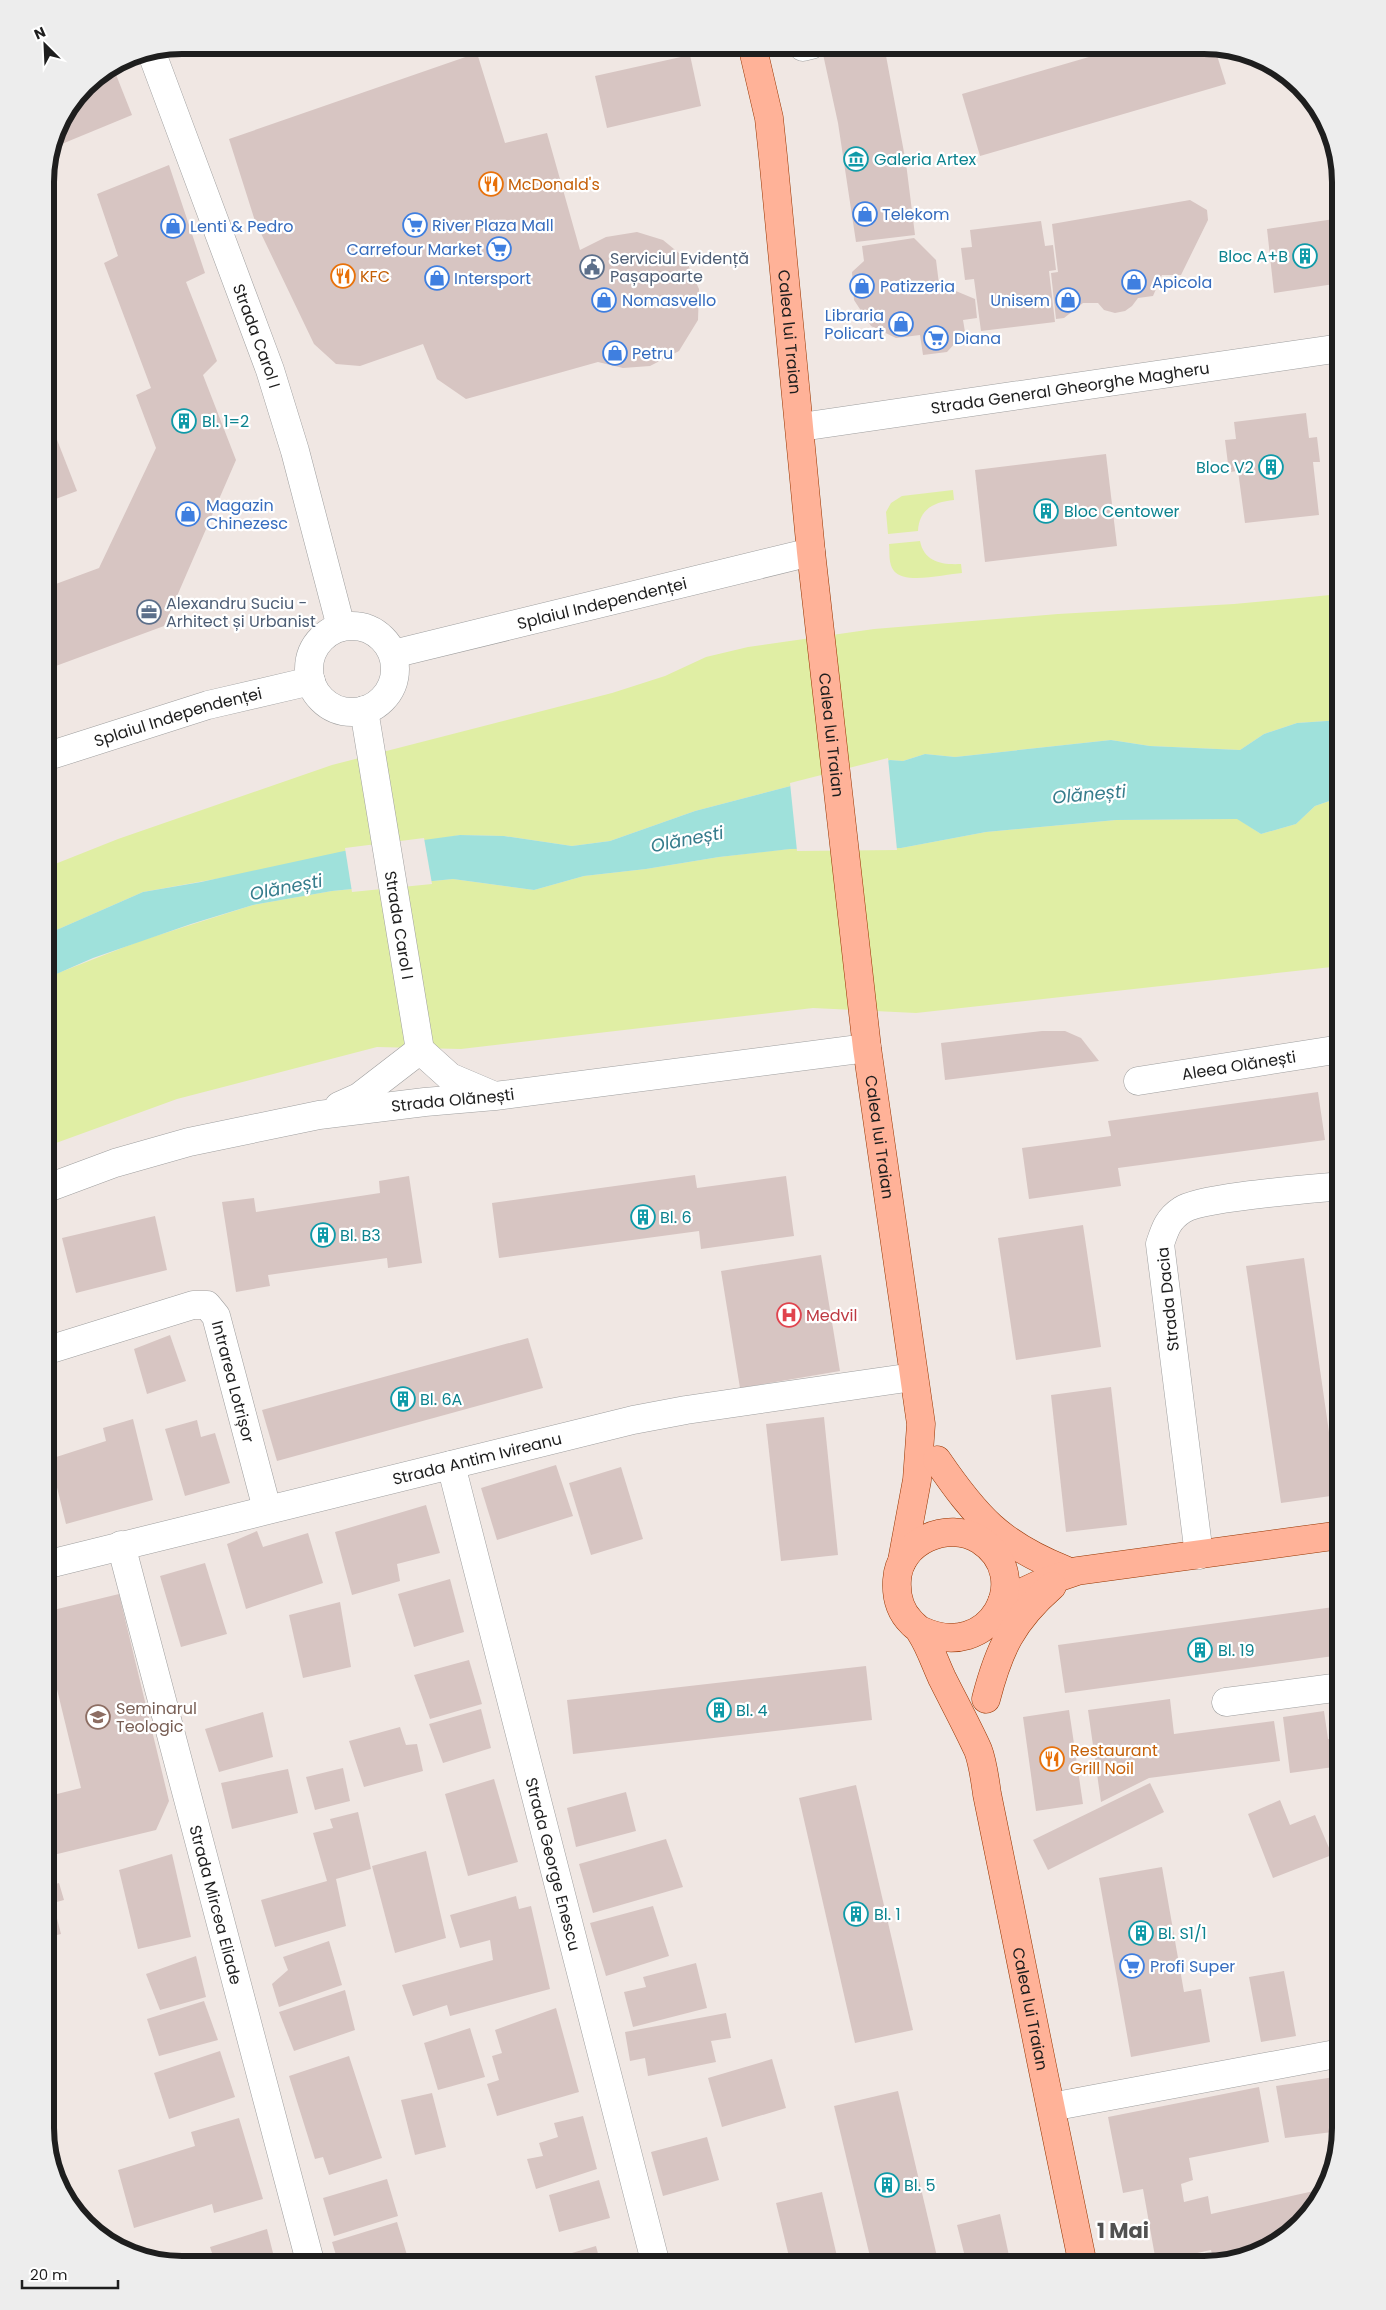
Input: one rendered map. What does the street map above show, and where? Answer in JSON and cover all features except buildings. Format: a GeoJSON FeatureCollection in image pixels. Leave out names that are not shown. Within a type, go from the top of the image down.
{"type":"FeatureCollection","features":[{"type":"Feature","properties":{"kind":"main road","name":"Calea lui Traian"},"geometry":{"type":"LineString","coordinates":[[754,54],[769,118],[818,610],[868,1048],[921,1424],[917,1480],[902,1561]]}},
{"type":"Feature","properties":{"kind":"main road","name":"Calea lui Traian"},"geometry":{"type":"LineString","coordinates":[[921,1424],[937,1460],[986,1546]]}},
{"type":"Feature","properties":{"kind":"main road"},"geometry":{"type":"LineString","coordinates":[[937,1460],[961,1495],[996,1533],[1041,1560],[1069,1572]]}},
{"type":"Feature","properties":{"kind":"main road"},"geometry":{"type":"LineString","coordinates":[[1069,1572],[1026,1564],[986,1546],[963,1533],[937,1534],[913,1547],[902,1561],[897,1578],[898,1596],[902,1610],[920,1630],[935,1637],[951,1640],[967,1637],[982,1630],[998,1610],[1042,1583],[1069,1572],[1332,1536]]}},
{"type":"Feature","properties":{"kind":"main road"},"geometry":{"type":"LineString","coordinates":[[986,1546],[1002,1567],[1005,1585],[998,1610]]}},
{"type":"Feature","properties":{"kind":"main road"},"geometry":{"type":"LineString","coordinates":[[986,1699],[1000,1651],[1012,1629],[1028,1609],[1069,1572]]}},
{"type":"Feature","properties":{"kind":"main road","name":"Calea lui Traian"},"geometry":{"type":"LineString","coordinates":[[979,1753],[998,1610]]}},
{"type":"Feature","properties":{"kind":"main road","name":"Calea lui Traian"},"geometry":{"type":"LineString","coordinates":[[920,1630],[979,1753],[1081,2256]]}},
{"type":"Feature","properties":{"kind":"street","name":"Strada Carol I"},"geometry":{"type":"LineString","coordinates":[[153,57],[270,370],[298,460],[342,627]]}},
{"type":"Feature","properties":{"kind":"street","name":"Strada General Gheorghe Magheru"},"geometry":{"type":"LineString","coordinates":[[801,427],[1332,349]]}},
{"type":"Feature","properties":{"kind":"street","name":"Splaiul Independenței"},"geometry":{"type":"LineString","coordinates":[[393,654],[812,552]]}},
{"type":"Feature","properties":{"kind":"street"},"geometry":{"type":"LineString","coordinates":[[342,627],[366,628],[387,642],[393,654],[396,668],[394,682],[387,694],[377,704],[364,710],[351,712],[337,709],[325,702],[316,692],[311,680],[309,667],[312,654],[319,642],[329,633],[342,627]]}},
{"type":"Feature","properties":{"kind":"street","name":"Splaiul Independenței"},"geometry":{"type":"LineString","coordinates":[[54,754],[208,705],[311,680]]}},
{"type":"Feature","properties":{"kind":"street","name":"Strada Carol I"},"geometry":{"type":"LineString","coordinates":[[364,710],[420,1050]]}},
{"type":"Feature","properties":{"kind":"street","name":"Strada Olănești"},"geometry":{"type":"LineString","coordinates":[[54,1185],[115,1163],[189,1142],[319,1115],[425,1102],[495,1096],[868,1048]]}},
{"type":"Feature","properties":{"kind":"street"},"geometry":{"type":"LineString","coordinates":[[319,1115],[359,1097],[420,1050],[450,1077],[495,1096]]}},
{"type":"Feature","properties":{"kind":"street","name":"Aleea Olănești"},"geometry":{"type":"LineString","coordinates":[[1138,1081],[1332,1050]]}},
{"type":"Feature","properties":{"kind":"street","name":"Strada Dacia"},"geometry":{"type":"LineString","coordinates":[[1199,1555],[1160,1244],[1167,1222],[1183,1208],[1213,1201],[1332,1187]]}},
{"type":"Feature","properties":{"kind":"street","name":"Intrarea Lotrișor"},"geometry":{"type":"LineString","coordinates":[[54,1349],[193,1305],[207,1305],[216,1316],[267,1509]]}},
{"type":"Feature","properties":{"kind":"street","name":"Strada Antim Ivireanu"},"geometry":{"type":"LineString","coordinates":[[54,1563],[267,1509],[677,1412],[913,1377]]}},
{"type":"Feature","properties":{"kind":"street","name":"Strada George Enescu"},"geometry":{"type":"LineString","coordinates":[[452,1465],[654,2256]]}},
{"type":"Feature","properties":{"kind":"street","name":"Strada Mircea Eliade"},"geometry":{"type":"LineString","coordinates":[[121,1545],[309,2256]]}},
{"type":"Feature","properties":{"kind":"street"},"geometry":{"type":"LineString","coordinates":[[1226,1702],[1332,1688]]}},
{"type":"Feature","properties":{"kind":"street"},"geometry":{"type":"LineString","coordinates":[[1051,2108],[1332,2054]]}},
{"type":"Feature","properties":{"kind":"green space"},"geometry":{"type":"Polygon","coordinates":[[[953,490],[954,500],[929,508],[921,517],[918,531],[888,534],[886,512],[891,503],[902,496],[953,490]]]}},
{"type":"Feature","properties":{"kind":"green space"},"geometry":{"type":"Polygon","coordinates":[[[920,541],[925,554],[930,558],[941,563],[961,564],[962,573],[926,578],[899,575],[892,568],[889,544],[920,541]]]}},
{"type":"Feature","properties":{"kind":"green space"},"geometry":{"type":"Polygon","coordinates":[[[1332,595],[1332,721],[1297,723],[1264,734],[1240,750],[1150,746],[1111,740],[955,757],[925,754],[903,761],[890,760],[695,811],[610,841],[572,846],[504,836],[460,835],[143,892],[54,931],[54,864],[118,839],[332,765],[612,693],[665,676],[706,657],[748,647],[874,629],[1058,614],[1234,604],[1332,595]]]}},
{"type":"Feature","properties":{"kind":"green space"},"geometry":{"type":"Polygon","coordinates":[[[1332,800],[1332,967],[916,1013],[813,1008],[461,1049],[377,1047],[177,1099],[54,1144],[54,975],[140,941],[253,905],[332,891],[453,879],[534,890],[584,876],[646,869],[719,857],[789,849],[901,848],[986,832],[1116,820],[1238,819],[1261,834],[1296,824],[1315,806],[1332,800]]]}},
{"type":"Feature","properties":{"kind":"water","name":"Olănești"},"geometry":{"type":"Polygon","coordinates":[[[1332,721],[1332,800],[1315,806],[1296,824],[1261,834],[1237,819],[1116,820],[986,832],[901,848],[790,849],[719,857],[646,869],[584,876],[534,890],[453,879],[332,891],[253,905],[93,958],[54,975],[54,931],[143,892],[201,882],[344,851],[460,835],[504,836],[572,846],[610,841],[695,811],[890,760],[903,761],[925,754],[955,757],[1111,740],[1150,746],[1240,750],[1264,734],[1297,723],[1332,721]]]}},
{"type":"Feature","properties":{"kind":"pier"},"geometry":{"type":"Polygon","coordinates":[[[888,758],[897,850],[797,851],[790,783],[888,758]]]}},
{"type":"Feature","properties":{"kind":"pier"},"geometry":{"type":"Polygon","coordinates":[[[424,838],[432,884],[352,892],[345,848],[424,838]]]}},
{"type":"Feature","properties":{"kind":"place","name":"Galeria Artex"},"geometry":{"type":"Point","coordinates":[856,159]}},
{"type":"Feature","properties":{"kind":"place","name":"McDonald's"},"geometry":{"type":"Point","coordinates":[491,184]}},
{"type":"Feature","properties":{"kind":"place","name":"Telekom"},"geometry":{"type":"Point","coordinates":[865,214]}},
{"type":"Feature","properties":{"kind":"place","name":"River Plaza Mall"},"geometry":{"type":"Point","coordinates":[415,225]}},
{"type":"Feature","properties":{"kind":"place","name":"Lenti & Pedro"},"geometry":{"type":"Point","coordinates":[173,226]}},
{"type":"Feature","properties":{"kind":"place","name":"Carrefour Market"},"geometry":{"type":"Point","coordinates":[499,249]}},
{"type":"Feature","properties":{"kind":"place","name":"Bloc A+B"},"geometry":{"type":"Point","coordinates":[1305,256]}},
{"type":"Feature","properties":{"kind":"place","name":"Serviciul Evidență Pașapoarte"},"geometry":{"type":"Point","coordinates":[592,267]}},
{"type":"Feature","properties":{"kind":"place","name":"KFC"},"geometry":{"type":"Point","coordinates":[343,276]}},
{"type":"Feature","properties":{"kind":"place","name":"Intersport"},"geometry":{"type":"Point","coordinates":[437,278]}},
{"type":"Feature","properties":{"kind":"place","name":"Apicola"},"geometry":{"type":"Point","coordinates":[1134,282]}},
{"type":"Feature","properties":{"kind":"place","name":"Patizzeria"},"geometry":{"type":"Point","coordinates":[862,286]}},
{"type":"Feature","properties":{"kind":"place","name":"Nomasvello"},"geometry":{"type":"Point","coordinates":[604,300]}},
{"type":"Feature","properties":{"kind":"place","name":"Unisem"},"geometry":{"type":"Point","coordinates":[1068,300]}},
{"type":"Feature","properties":{"kind":"place","name":"Libraria Policart"},"geometry":{"type":"Point","coordinates":[901,324]}},
{"type":"Feature","properties":{"kind":"place","name":"Diana"},"geometry":{"type":"Point","coordinates":[936,338]}},
{"type":"Feature","properties":{"kind":"place","name":"Petru"},"geometry":{"type":"Point","coordinates":[615,353]}},
{"type":"Feature","properties":{"kind":"place","name":"Bl. 1=2"},"geometry":{"type":"Point","coordinates":[184,421]}},
{"type":"Feature","properties":{"kind":"place","name":"Bloc V2"},"geometry":{"type":"Point","coordinates":[1271,467]}},
{"type":"Feature","properties":{"kind":"place","name":"Bloc Centower"},"geometry":{"type":"Point","coordinates":[1046,511]}},
{"type":"Feature","properties":{"kind":"place","name":"Magazin Chinezesc"},"geometry":{"type":"Point","coordinates":[188,514]}},
{"type":"Feature","properties":{"kind":"place","name":"Alexandru Suciu - Arhitect și Urbanist"},"geometry":{"type":"Point","coordinates":[149,612]}},
{"type":"Feature","properties":{"kind":"place","name":"Bl. 6"},"geometry":{"type":"Point","coordinates":[643,1217]}},
{"type":"Feature","properties":{"kind":"place","name":"Bl. B3"},"geometry":{"type":"Point","coordinates":[323,1235]}},
{"type":"Feature","properties":{"kind":"place","name":"Medvil"},"geometry":{"type":"Point","coordinates":[789,1315]}},
{"type":"Feature","properties":{"kind":"place","name":"Bl. 6A"},"geometry":{"type":"Point","coordinates":[403,1399]}},
{"type":"Feature","properties":{"kind":"place","name":"Bl. 19"},"geometry":{"type":"Point","coordinates":[1200,1650]}},
{"type":"Feature","properties":{"kind":"place","name":"Bl. 4"},"geometry":{"type":"Point","coordinates":[719,1710]}},
{"type":"Feature","properties":{"kind":"place","name":"Seminarul Teologic"},"geometry":{"type":"Point","coordinates":[98,1717]}},
{"type":"Feature","properties":{"kind":"place","name":"Restaurant Grill Noil"},"geometry":{"type":"Point","coordinates":[1052,1759]}},
{"type":"Feature","properties":{"kind":"place","name":"Bl. 1"},"geometry":{"type":"Point","coordinates":[856,1914]}},
{"type":"Feature","properties":{"kind":"place","name":"Bl. S1/1"},"geometry":{"type":"Point","coordinates":[1141,1933]}},
{"type":"Feature","properties":{"kind":"place","name":"Profi Super"},"geometry":{"type":"Point","coordinates":[1132,1966]}},
{"type":"Feature","properties":{"kind":"place","name":"Bl. 5"},"geometry":{"type":"Point","coordinates":[887,2185]}},
{"type":"Feature","properties":{"kind":"district","name":"1 Mai"},"geometry":{"type":"Point","coordinates":[1123,2230]}}]}
